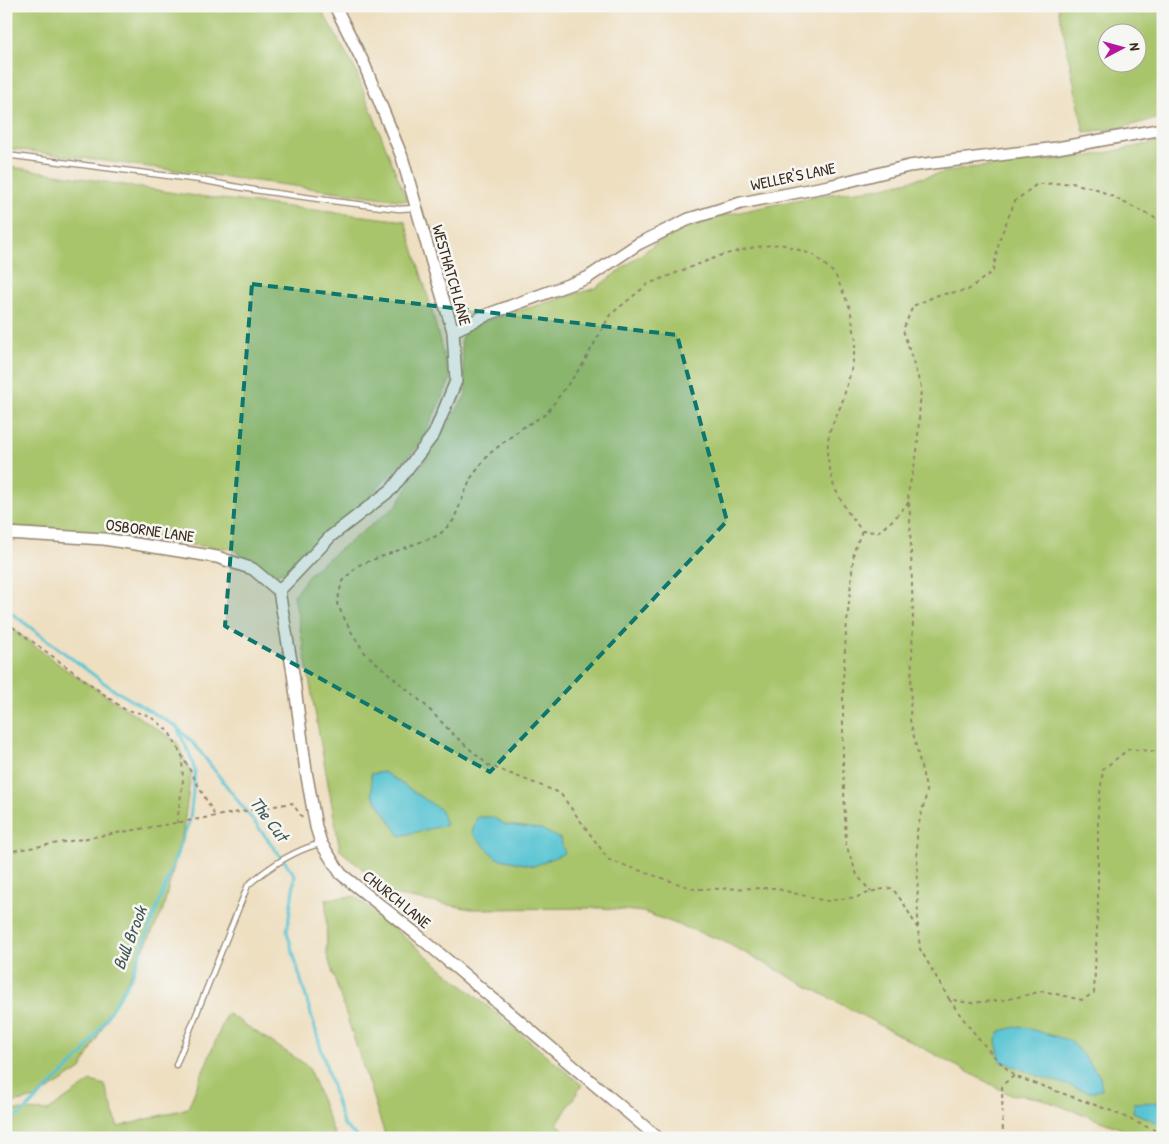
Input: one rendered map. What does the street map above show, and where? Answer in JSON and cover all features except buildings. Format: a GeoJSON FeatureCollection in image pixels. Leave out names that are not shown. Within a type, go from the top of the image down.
{"type":"FeatureCollection","features":[{"type":"Feature","properties":{"kind":"street","name":"WESTHATCH LANE"},"geometry":{"type":"LineString","coordinates":[[279,591],[331,536],[392,489],[434,434],[456,381],[453,331],[399,149],[364,64],[335,6]]}},
{"type":"Feature","properties":{"kind":"street","name":"WELLER'S LANE"},"geometry":{"type":"LineString","coordinates":[[453,331],[490,314],[587,278],[638,244],[689,220],[742,203],[828,186],[909,166],[1057,148],[1163,129]]}},
{"type":"Feature","properties":{"kind":"street","name":"OSBORNE LANE"},"geometry":{"type":"LineString","coordinates":[[6,533],[104,539],[217,557],[253,569],[279,591]]}},
{"type":"Feature","properties":{"kind":"street","name":"CHURCH LANE"},"geometry":{"type":"LineString","coordinates":[[279,591],[294,673],[306,770],[316,826],[320,843],[341,874],[415,933],[658,1138]]}},
{"type":"Feature","properties":{"kind":"lane"},"geometry":{"type":"LineString","coordinates":[[6,156],[200,180],[340,202],[399,209],[416,208]]}},
{"type":"Feature","properties":{"kind":"lane"},"geometry":{"type":"LineString","coordinates":[[176,1065],[248,885],[264,871],[297,851],[320,843]]}},
{"type":"Feature","properties":{"kind":"path"},"geometry":{"type":"LineString","coordinates":[[1163,222],[1097,188],[1072,183],[1037,184],[1015,201],[1000,238],[992,271],[968,290],[938,295],[913,306],[903,330],[921,387],[917,453],[908,493],[913,621],[910,720],[927,792],[916,831],[920,949],[949,999],[972,1032],[1014,1076],[1109,1110],[1163,1134]]}},
{"type":"Feature","properties":{"kind":"path"},"geometry":{"type":"LineString","coordinates":[[909,502],[894,520],[878,532],[862,531],[846,511],[834,487],[827,455],[829,432],[842,403],[852,367],[856,341],[850,308],[835,274],[814,255],[781,244],[755,247],[722,255],[648,284],[610,315],[583,364],[546,414],[522,428],[489,454],[471,478],[453,521],[439,535],[360,565],[342,581],[337,604],[365,653],[426,704],[456,737],[488,765],[560,794],[609,860],[694,889],[774,888],[825,901],[857,897],[892,888],[904,904],[918,929]]}},
{"type":"Feature","properties":{"kind":"path"},"geometry":{"type":"LineString","coordinates":[[862,531],[854,551],[846,633],[843,682],[843,763],[846,845],[857,875],[871,892]]}},
{"type":"Feature","properties":{"kind":"path"},"geometry":{"type":"LineString","coordinates":[[6,622],[124,708],[147,716],[158,722],[169,732],[215,816]]}},
{"type":"Feature","properties":{"kind":"path"},"geometry":{"type":"LineString","coordinates":[[949,999],[969,1003],[1004,1000],[1044,991],[1082,1000],[1094,993],[1098,905],[1098,811],[1103,769],[1129,749],[1163,752]]}},
{"type":"Feature","properties":{"kind":"path"},"geometry":{"type":"LineString","coordinates":[[176,823],[183,780],[182,756]]}},
{"type":"Feature","properties":{"kind":"path"},"geometry":{"type":"LineString","coordinates":[[6,852],[292,802],[310,828],[316,826]]}},
{"type":"Feature","properties":{"kind":"path"},"geometry":{"type":"LineString","coordinates":[[1003,1138],[1002,1085],[1014,1076]]}},
{"type":"Feature","properties":{"kind":"highlighted area"},"geometry":{"type":"Polygon","coordinates":[[[252,284],[677,335],[727,521],[490,772],[225,626],[252,284]]]}},
{"type":"Feature","properties":{"kind":"green space"},"geometry":{"type":"Polygon","coordinates":[[[6,6],[319,6],[355,69],[407,201],[6,148],[6,6]]]}},
{"type":"Feature","properties":{"kind":"green space"},"geometry":{"type":"Polygon","coordinates":[[[1058,6],[1163,6],[1163,117],[1120,128],[1084,132],[1058,6]]]}},
{"type":"Feature","properties":{"kind":"green space"},"geometry":{"type":"Polygon","coordinates":[[[1163,141],[1163,1138],[1146,1138],[1039,1098],[1009,1094],[721,940],[643,912],[602,908],[471,909],[393,895],[340,850],[294,595],[313,570],[396,506],[466,395],[461,339],[468,326],[596,288],[667,235],[721,216],[820,195],[875,189],[959,169],[1090,156],[1163,141]]]}},
{"type":"Feature","properties":{"kind":"green space"},"geometry":{"type":"Polygon","coordinates":[[[6,166],[181,194],[405,221],[429,300],[450,380],[420,444],[363,503],[295,566],[269,578],[233,549],[6,526],[6,166]]]}},
{"type":"Feature","properties":{"kind":"green space"},"geometry":{"type":"Polygon","coordinates":[[[6,624],[65,669],[177,742],[191,774],[183,831],[162,913],[81,1069],[36,1098],[6,1104],[6,624]]]}},
{"type":"Feature","properties":{"kind":"green space"},"geometry":{"type":"Polygon","coordinates":[[[355,896],[582,1085],[557,1124],[574,1138],[386,1138],[327,955],[326,899],[355,896]]]}},
{"type":"Feature","properties":{"kind":"green space"},"geometry":{"type":"Polygon","coordinates":[[[227,1013],[308,1066],[336,1138],[6,1138],[6,1113],[14,1110],[48,1111],[91,1081],[105,1085],[118,1127],[188,1108],[227,1013]]]}},
{"type":"Feature","properties":{"kind":"water"},"geometry":{"type":"Polygon","coordinates":[[[384,772],[441,810],[446,825],[400,836],[372,794],[371,774],[384,772]]]}},
{"type":"Feature","properties":{"kind":"water"},"geometry":{"type":"Polygon","coordinates":[[[477,817],[492,817],[506,825],[541,829],[560,839],[565,853],[534,866],[496,858],[472,833],[477,817]]]}},
{"type":"Feature","properties":{"kind":"water"},"geometry":{"type":"Polygon","coordinates":[[[1020,1026],[1071,1041],[1100,1076],[1102,1090],[1089,1092],[1000,1061],[996,1040],[1000,1031],[1020,1026]]]}},
{"type":"Feature","properties":{"kind":"water"},"geometry":{"type":"Polygon","coordinates":[[[1163,1102],[1163,1125],[1133,1112],[1134,1103],[1163,1102]]]}},
{"type":"Feature","properties":{"kind":"waterway","name":"The Cut"},"geometry":{"type":"LineString","coordinates":[[6,609],[111,688],[177,727],[195,745],[295,875],[287,932],[343,1124],[358,1138]]}},
{"type":"Feature","properties":{"kind":"waterway","name":"Bull Brook"},"geometry":{"type":"LineString","coordinates":[[6,1118],[20,1115],[84,1053],[131,978],[190,819],[195,772],[190,755],[178,730]]}}]}
